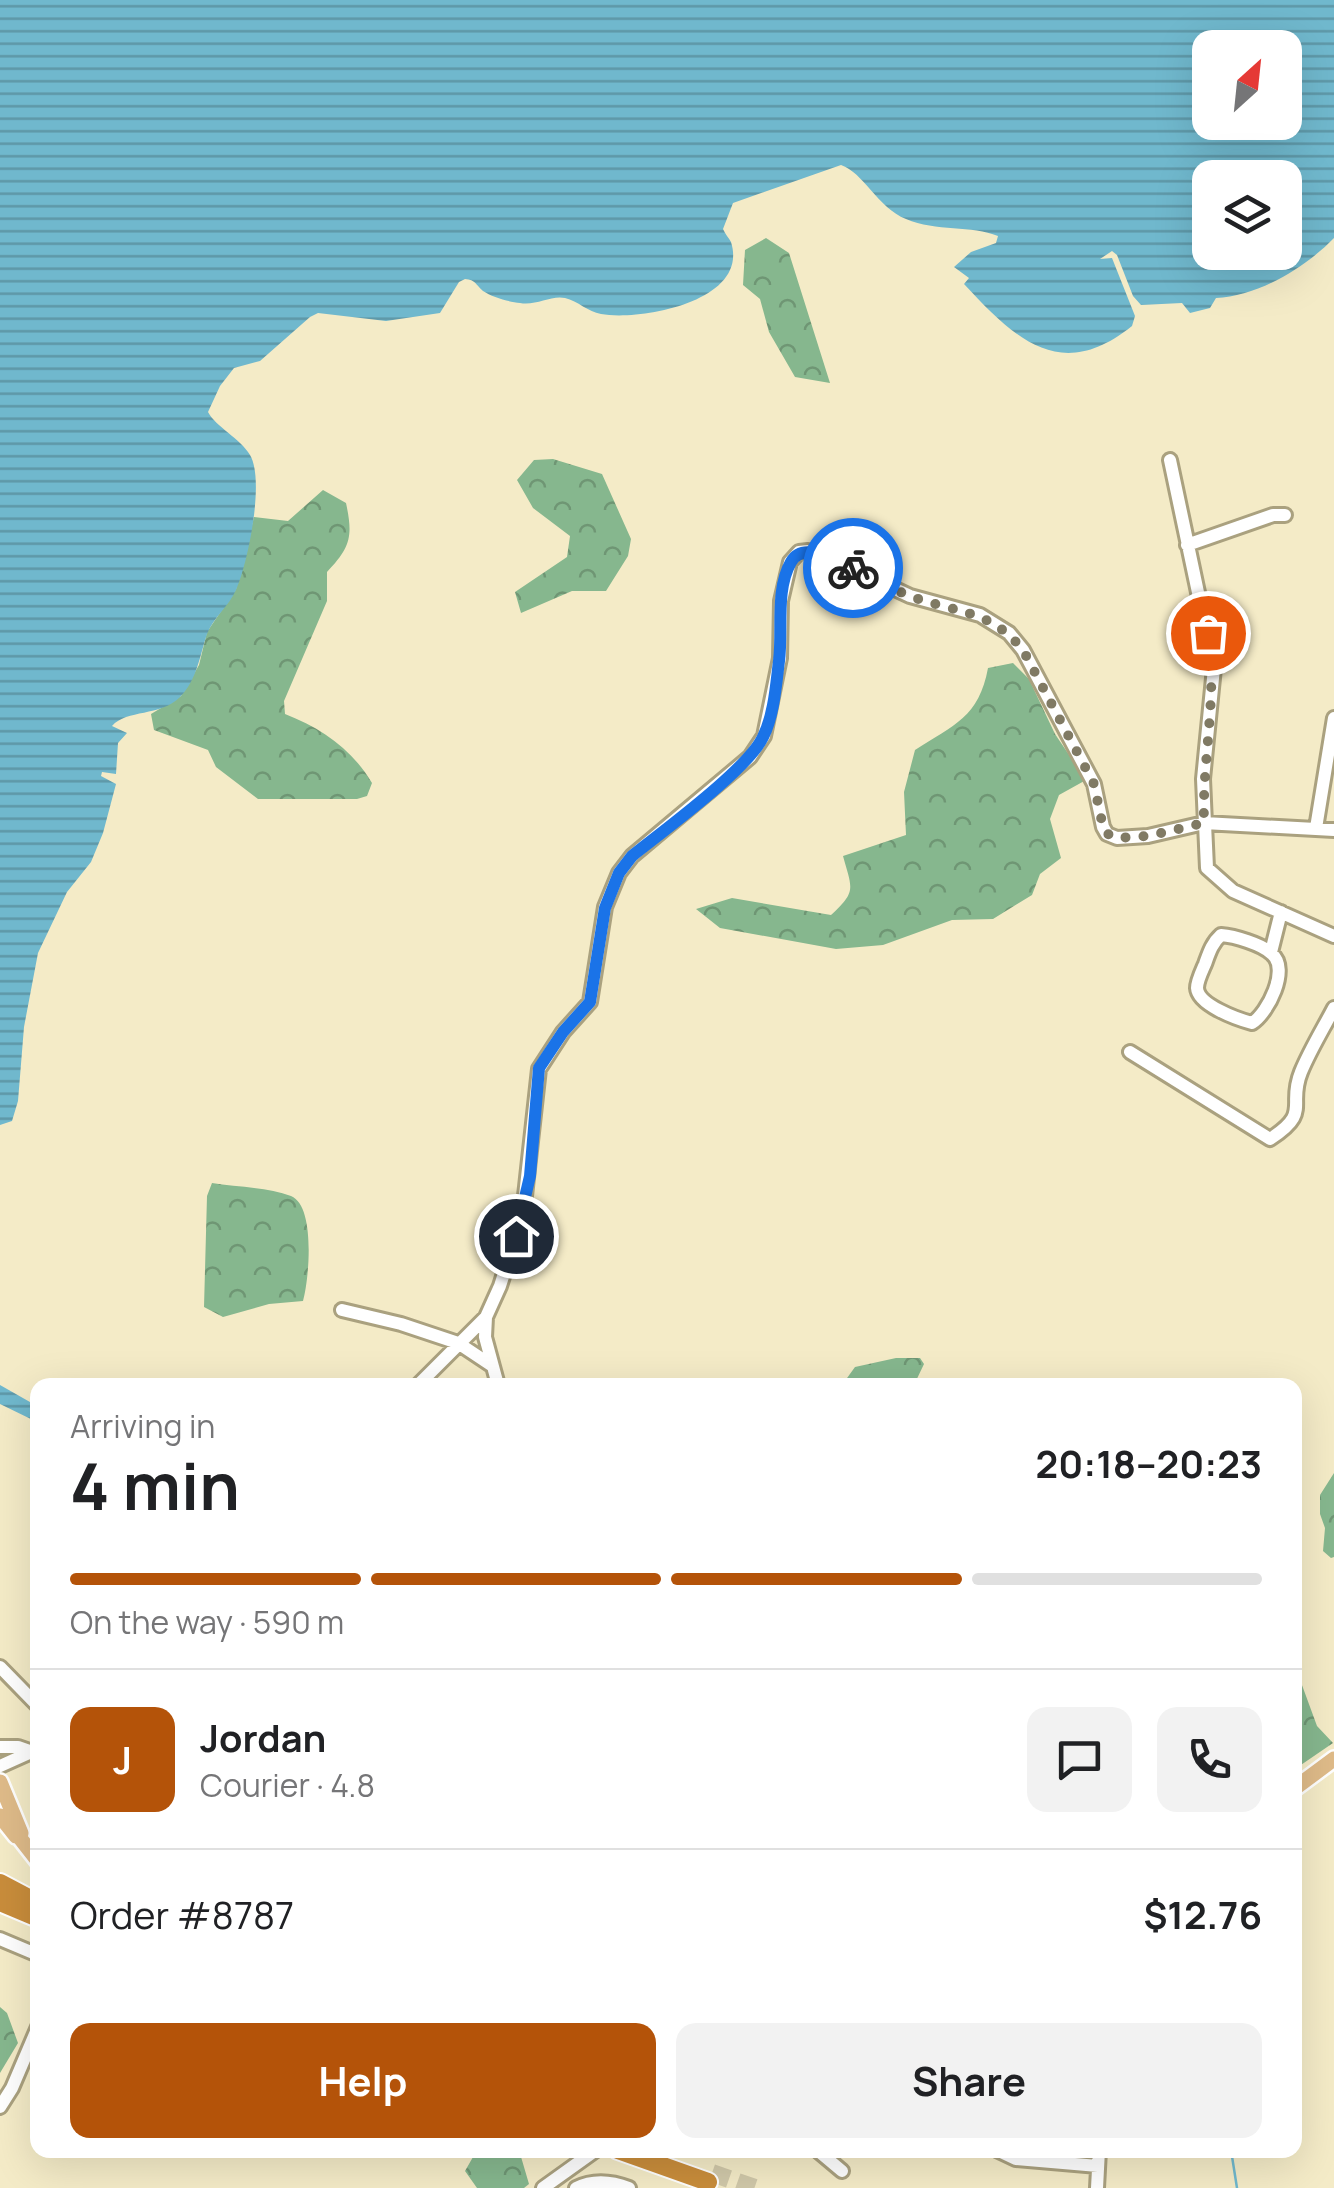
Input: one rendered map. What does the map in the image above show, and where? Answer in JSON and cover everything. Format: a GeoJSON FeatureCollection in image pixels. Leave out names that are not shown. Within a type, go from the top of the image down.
{"type":"FeatureCollection","features":[{"type":"Feature","properties":{"kind":"highway"},"geometry":{"type":"LineString","coordinates":[[0,1885],[30,1905]]}},
{"type":"Feature","properties":{"kind":"highway"},"geometry":{"type":"LineString","coordinates":[[0,1902],[30,1908]]}},
{"type":"Feature","properties":{"kind":"highway"},"geometry":{"type":"LineString","coordinates":[[0,1911],[30,1910]]}},
{"type":"Feature","properties":{"kind":"highway"},"geometry":{"type":"LineString","coordinates":[[645,2158],[710,2177],[670,2158]]}},
{"type":"Feature","properties":{"kind":"main road"},"geometry":{"type":"LineString","coordinates":[[1302,1783],[1334,1759]]}},
{"type":"Feature","properties":{"kind":"main road"},"geometry":{"type":"LineString","coordinates":[[0,1782],[20,1838]]}},
{"type":"Feature","properties":{"kind":"main road"},"geometry":{"type":"LineString","coordinates":[[0,1816],[30,1851]]}},
{"type":"Feature","properties":{"kind":"street"},"geometry":{"type":"LineString","coordinates":[[1170,460],[1214,668],[1203,779],[1207,868],[1233,891],[1334,936]]}},
{"type":"Feature","properties":{"kind":"street"},"geometry":{"type":"LineString","coordinates":[[1186,545],[1274,515],[1285,516]]}},
{"type":"Feature","properties":{"kind":"street"},"geometry":{"type":"LineString","coordinates":[[495,1378],[485,1337],[486,1316],[523,1214],[539,1068],[563,1032],[590,1002],[605,908],[619,873],[632,856],[750,757],[764,736],[780,658],[782,601],[790,562],[800,552],[833,560],[910,596],[980,615],[1010,632],[1094,784],[1108,834],[1116,838],[1148,836],[1204,823],[1334,830]]}},
{"type":"Feature","properties":{"kind":"street"},"geometry":{"type":"LineString","coordinates":[[1316,828],[1334,718]]}},
{"type":"Feature","properties":{"kind":"street"},"geometry":{"type":"LineString","coordinates":[[1272,952],[1221,935],[1214,942],[1197,984],[1198,994],[1228,1014],[1252,1022],[1262,1017],[1274,992],[1277,960],[1272,952],[1281,912]]}},
{"type":"Feature","properties":{"kind":"street"},"geometry":{"type":"LineString","coordinates":[[1130,1052],[1270,1139],[1297,1114],[1299,1076],[1334,1008]]}},
{"type":"Feature","properties":{"kind":"street"},"geometry":{"type":"LineString","coordinates":[[342,1310],[401,1324],[458,1344],[491,1366]]}},
{"type":"Feature","properties":{"kind":"street"},"geometry":{"type":"LineString","coordinates":[[425,1378],[486,1316]]}},
{"type":"Feature","properties":{"kind":"street"},"geometry":{"type":"LineString","coordinates":[[0,1667],[30,1698]]}},
{"type":"Feature","properties":{"kind":"street"},"geometry":{"type":"LineString","coordinates":[[0,1747],[18,1747],[30,1753]]}},
{"type":"Feature","properties":{"kind":"street"},"geometry":{"type":"LineString","coordinates":[[0,1766],[30,1755]]}},
{"type":"Feature","properties":{"kind":"street"},"geometry":{"type":"LineString","coordinates":[[0,1939],[30,1952]]}},
{"type":"Feature","properties":{"kind":"street"},"geometry":{"type":"LineString","coordinates":[[0,2107],[30,2046]]}},
{"type":"Feature","properties":{"kind":"street"},"geometry":{"type":"LineString","coordinates":[[543,2188],[584,2158]]}},
{"type":"Feature","properties":{"kind":"street"},"geometry":{"type":"LineString","coordinates":[[827,2158],[842,2171]]}},
{"type":"Feature","properties":{"kind":"street"},"geometry":{"type":"LineString","coordinates":[[1014,2158],[1098,2166]]}},
{"type":"Feature","properties":{"kind":"street"},"geometry":{"type":"LineString","coordinates":[[1096,2188],[1098,2158]]}},
{"type":"Feature","properties":{"kind":"street"},"geometry":{"type":"LineString","coordinates":[[576,2188],[601,2182],[629,2188]]}},
{"type":"Feature","properties":{"kind":"green space"},"geometry":{"type":"Polygon","coordinates":[[[766,238],[789,253],[830,383],[795,377],[769,332],[760,299],[743,285],[745,250],[766,238]]]}},
{"type":"Feature","properties":{"kind":"green space"},"geometry":{"type":"Polygon","coordinates":[[[553,459],[602,474],[631,539],[628,556],[606,591],[572,591],[521,613],[515,592],[567,557],[570,536],[533,508],[517,480],[534,460],[553,459]]]}},
{"type":"Feature","properties":{"kind":"green space"},"geometry":{"type":"Polygon","coordinates":[[[323,490],[346,503],[348,540],[327,572],[327,601],[284,701],[285,714],[334,741],[372,783],[367,796],[357,799],[258,799],[216,767],[208,750],[154,730],[151,714],[181,696],[199,665],[207,632],[236,589],[254,517],[288,521],[323,490]]]}},
{"type":"Feature","properties":{"kind":"green space"},"geometry":{"type":"Polygon","coordinates":[[[1013,663],[1029,679],[1055,734],[1086,780],[1059,795],[1050,819],[1061,858],[1040,874],[1032,895],[993,919],[952,920],[883,945],[836,949],[720,928],[696,909],[732,898],[831,915],[849,894],[843,856],[906,835],[904,792],[915,750],[963,718],[978,698],[988,668],[1013,663]]]}},
{"type":"Feature","properties":{"kind":"green space"},"geometry":{"type":"Polygon","coordinates":[[[212,1183],[272,1191],[291,1196],[299,1203],[309,1244],[303,1301],[269,1304],[223,1317],[204,1307],[207,1196],[212,1183]]]}},
{"type":"Feature","properties":{"kind":"green space"},"geometry":{"type":"Polygon","coordinates":[[[896,1358],[920,1358],[924,1364],[917,1378],[847,1378],[855,1367],[896,1358]]]}},
{"type":"Feature","properties":{"kind":"green space"},"geometry":{"type":"Polygon","coordinates":[[[1334,1473],[1331,1558],[1323,1551],[1325,1528],[1320,1495],[1334,1473]]]}},
{"type":"Feature","properties":{"kind":"green space"},"geometry":{"type":"Polygon","coordinates":[[[1302,1685],[1317,1726],[1333,1743],[1302,1764],[1302,1685]]]}},
{"type":"Feature","properties":{"kind":"green space"},"geometry":{"type":"Polygon","coordinates":[[[0,2007],[7,2013],[18,2043],[0,2073],[0,2007]]]}},
{"type":"Feature","properties":{"kind":"green space"},"geometry":{"type":"Polygon","coordinates":[[[472,2158],[521,2158],[529,2184],[524,2188],[477,2188],[465,2171],[472,2158]]]}},
{"type":"Feature","properties":{"kind":"water"},"geometry":{"type":"Polygon","coordinates":[[[0,0],[1334,0],[1334,238],[1302,264],[1302,160],[1192,160],[1192,270],[1293,270],[1248,292],[1216,298],[1210,308],[1190,313],[1182,303],[1141,305],[1112,251],[1100,259],[1112,258],[1135,316],[1132,326],[1107,343],[1061,353],[1021,337],[964,284],[969,278],[954,267],[971,252],[996,243],[998,236],[906,219],[841,165],[733,203],[723,229],[731,242],[732,263],[724,280],[687,303],[640,314],[601,314],[565,298],[526,304],[506,300],[465,279],[459,282],[440,313],[386,321],[318,313],[260,361],[234,368],[208,412],[246,449],[254,467],[253,522],[241,577],[233,596],[210,628],[194,675],[180,697],[163,708],[126,717],[112,726],[127,733],[118,743],[116,774],[102,772],[101,776],[116,784],[91,862],[67,892],[38,953],[12,1121],[0,1125],[0,0]]]}},
{"type":"Feature","properties":{"kind":"water"},"geometry":{"type":"Polygon","coordinates":[[[0,1385],[30,1402],[30,1419],[0,1404],[0,1385]]]}},
{"type":"Feature","properties":{"kind":"waterway"},"geometry":{"type":"LineString","coordinates":[[1232,2158],[1237,2188]]}},
{"type":"Feature","properties":{"kind":"tunnel"},"geometry":{"type":"LineString","coordinates":[[712,2173],[755,2188]]}},
{"type":"Feature","properties":{"kind":"way so far"},"geometry":{"type":"LineString","coordinates":[[853,568],[910,596],[980,615],[1010,632],[1094,784],[1103,827],[1116,838],[1148,836],[1204,823],[1203,779],[1214,668],[1208,633]]}},
{"type":"Feature","properties":{"kind":"route"},"geometry":{"type":"LineString","coordinates":[[516,1236],[530,1176],[539,1068],[563,1032],[590,1002],[605,908],[619,873],[632,856],[750,757],[764,736],[780,658],[782,601],[790,562],[800,552],[808,551],[853,568]]}}]}
